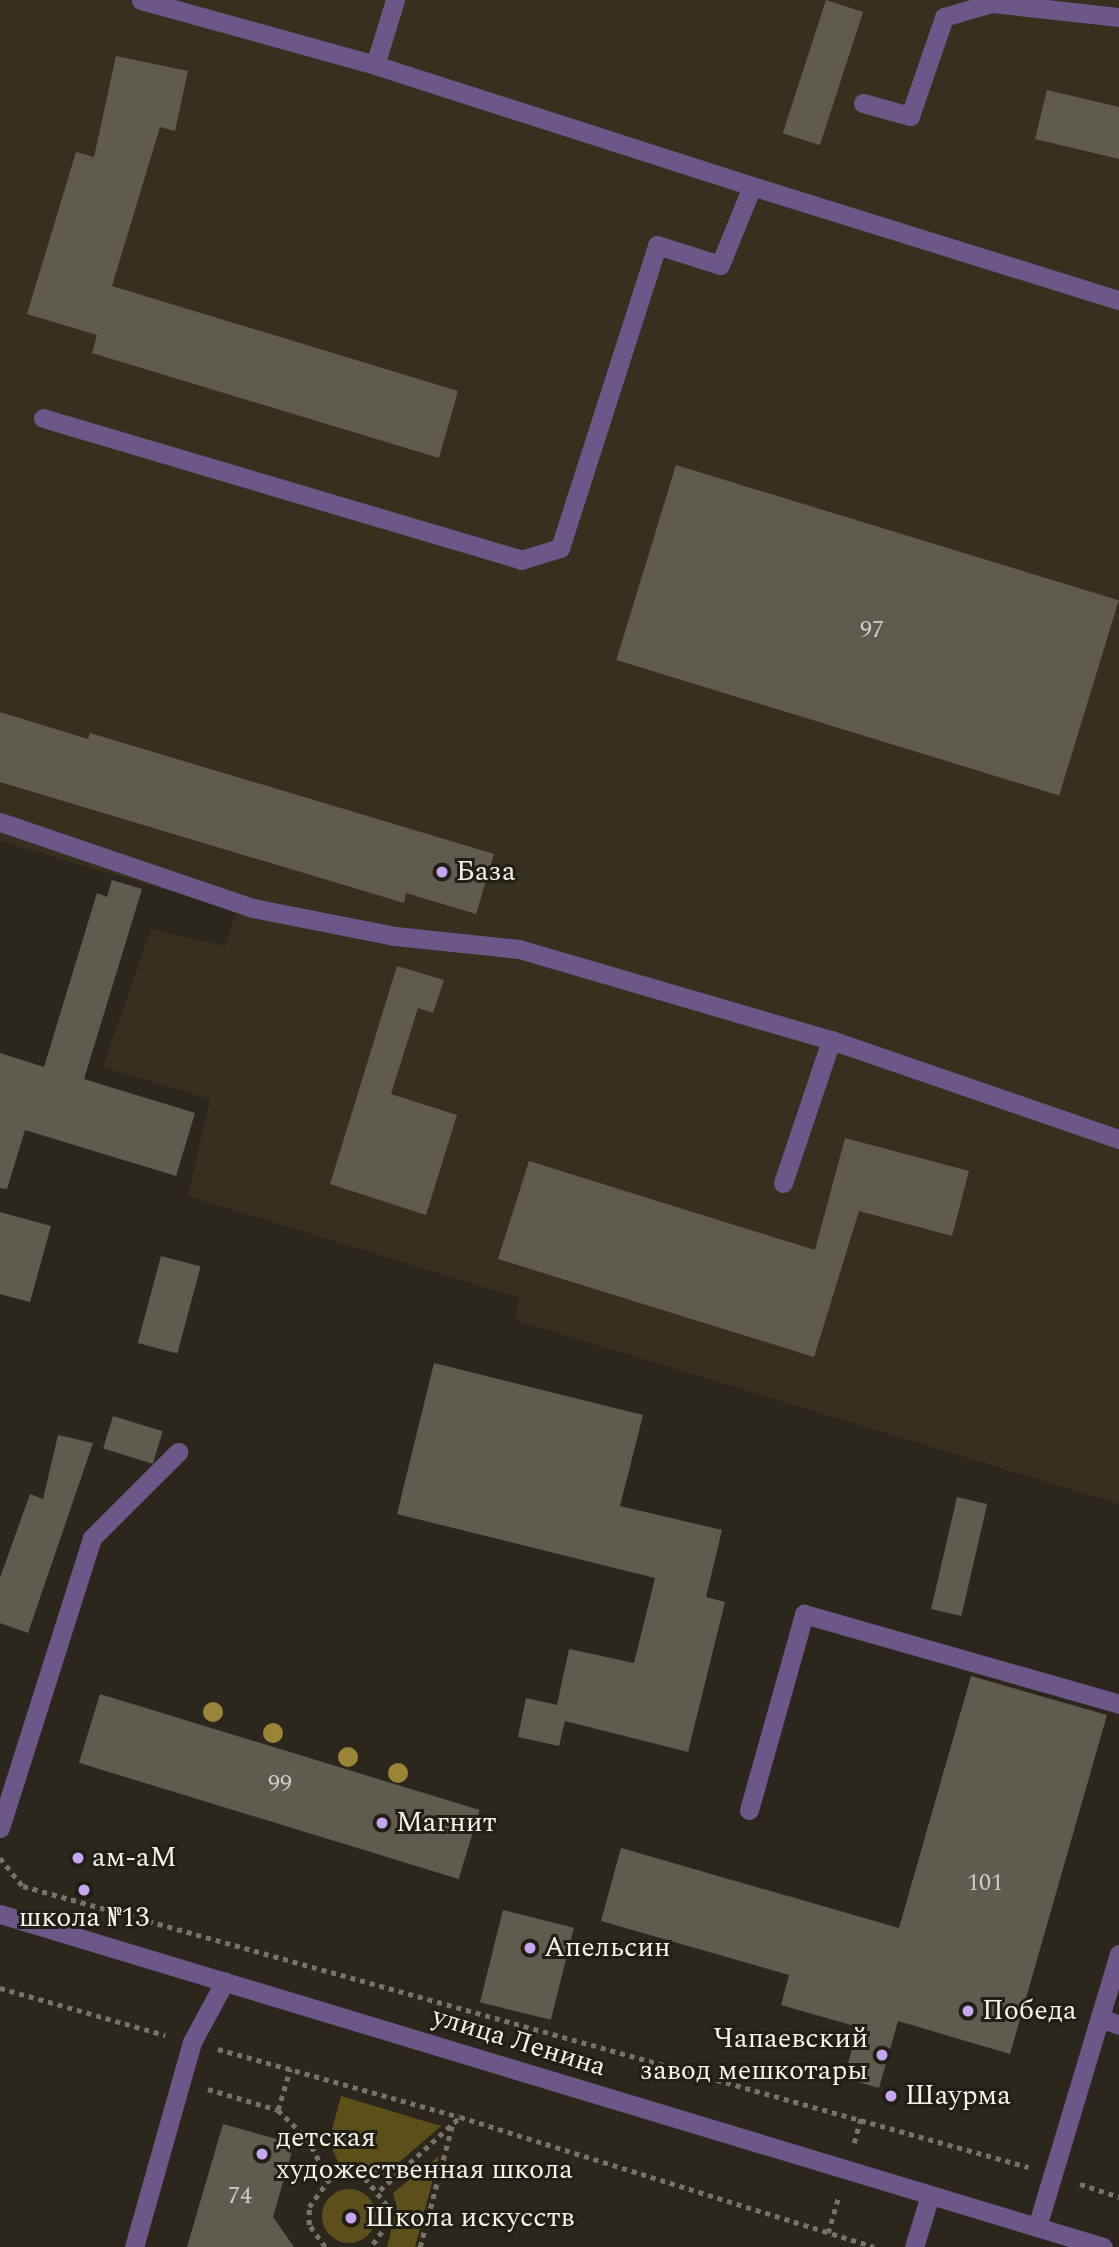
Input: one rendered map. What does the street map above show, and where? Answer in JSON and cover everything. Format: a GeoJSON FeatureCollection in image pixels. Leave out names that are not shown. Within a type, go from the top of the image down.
{"type":"FeatureCollection","features":[{"type":"Feature","properties":{"kind":"street"},"geometry":{"type":"LineString","coordinates":[[141,0],[375,65],[1119,300]]}},
{"type":"Feature","properties":{"kind":"street"},"geometry":{"type":"LineString","coordinates":[[375,65],[395,0]]}},
{"type":"Feature","properties":{"kind":"street"},"geometry":{"type":"LineString","coordinates":[[863,103],[910,116],[944,17],[992,4],[1119,17]]}},
{"type":"Feature","properties":{"kind":"street"},"geometry":{"type":"LineString","coordinates":[[43,418],[521,560],[560,548],[657,245],[720,265],[752,186]]}},
{"type":"Feature","properties":{"kind":"street"},"geometry":{"type":"LineString","coordinates":[[0,822],[253,908],[395,936],[519,949],[831,1040],[1119,1139]]}},
{"type":"Feature","properties":{"kind":"street"},"geometry":{"type":"LineString","coordinates":[[783,1183],[831,1040]]}},
{"type":"Feature","properties":{"kind":"street"},"geometry":{"type":"LineString","coordinates":[[0,1828],[92,1538],[178,1452]]}},
{"type":"Feature","properties":{"kind":"street"},"geometry":{"type":"LineString","coordinates":[[749,1810],[804,1614],[1119,1704]]}},
{"type":"Feature","properties":{"kind":"street","name":"улица Ленина"},"geometry":{"type":"LineString","coordinates":[[0,1914],[1103,2247]]}},
{"type":"Feature","properties":{"kind":"street"},"geometry":{"type":"LineString","coordinates":[[1037,2227],[1119,1954]]}},
{"type":"Feature","properties":{"kind":"street"},"geometry":{"type":"LineString","coordinates":[[134,2247],[185,2082],[192,2042],[225,1981]]}},
{"type":"Feature","properties":{"kind":"street"},"geometry":{"type":"LineString","coordinates":[[1100,2018],[1119,2025]]}},
{"type":"Feature","properties":{"kind":"street"},"geometry":{"type":"LineString","coordinates":[[914,2247],[930,2195]]}},
{"type":"Feature","properties":{"kind":"path"},"geometry":{"type":"LineString","coordinates":[[0,1858],[23,1886],[1052,2174],[1119,2197]]}},
{"type":"Feature","properties":{"kind":"path"},"geometry":{"type":"LineString","coordinates":[[0,1989],[460,2117],[874,2247]]}},
{"type":"Feature","properties":{"kind":"path"},"geometry":{"type":"LineString","coordinates":[[278,2110],[290,2068]]}},
{"type":"Feature","properties":{"kind":"path"},"geometry":{"type":"LineString","coordinates":[[185,2082],[278,2110],[307,2138],[329,2179]]}},
{"type":"Feature","properties":{"kind":"path"},"geometry":{"type":"LineString","coordinates":[[380,2190],[460,2117]]}},
{"type":"Feature","properties":{"kind":"path"},"geometry":{"type":"LineString","coordinates":[[420,2247],[452,2126]]}},
{"type":"Feature","properties":{"kind":"path"},"geometry":{"type":"LineString","coordinates":[[325,2247],[309,2225],[309,2207],[329,2179],[347,2174],[365,2178],[380,2190],[388,2224],[372,2247]]}},
{"type":"Feature","properties":{"kind":"shaded area"},"geometry":{"type":"Polygon","coordinates":[[[0,0],[1119,0],[1119,1504],[515,1320],[519,1298],[188,1196],[210,1099],[103,1067],[151,929],[225,946],[237,911],[0,841],[0,0]]]}},
{"type":"Feature","properties":{"kind":"shaded area"},"geometry":{"type":"Polygon","coordinates":[[[341,2096],[441,2126],[380,2179],[338,2162],[329,2141],[341,2096]]]}},
{"type":"Feature","properties":{"kind":"shaded area"},"geometry":{"type":"Polygon","coordinates":[[[439,2156],[415,2247],[387,2247],[397,2207],[393,2193],[439,2156]]]}},
{"type":"Feature","properties":{"kind":"shaded area"},"geometry":{"type":"Polygon","coordinates":[[[349,2189],[368,2197],[376,2216],[368,2235],[349,2243],[330,2235],[322,2216],[330,2197],[349,2189]]]}},
{"type":"Feature","properties":{"kind":"building"},"geometry":{"type":"Polygon","coordinates":[[[826,0],[863,12],[820,145],[783,133],[826,0]]]}},
{"type":"Feature","properties":{"kind":"building"},"geometry":{"type":"Polygon","coordinates":[[[116,56],[188,71],[175,131],[160,127],[112,286],[458,391],[439,458],[92,353],[97,335],[27,314],[76,152],[94,157],[116,56]]]}},
{"type":"Feature","properties":{"kind":"building"},"geometry":{"type":"Polygon","coordinates":[[[1047,90],[1119,107],[1119,159],[1035,139],[1047,90]]]}},
{"type":"Feature","properties":{"kind":"building"},"geometry":{"type":"Polygon","coordinates":[[[676,465],[1119,600],[1059,795],[616,660],[676,465]]]}},
{"type":"Feature","properties":{"kind":"building"},"geometry":{"type":"Polygon","coordinates":[[[0,712],[88,739],[90,733],[494,854],[476,914],[406,893],[404,903],[0,782],[0,712]]]}},
{"type":"Feature","properties":{"kind":"building"},"geometry":{"type":"Polygon","coordinates":[[[112,880],[142,889],[84,1079],[195,1113],[176,1176],[25,1130],[7,1189],[0,1188],[0,1053],[44,1067],[97,893],[107,897],[112,880]]]}},
{"type":"Feature","properties":{"kind":"building"},"geometry":{"type":"Polygon","coordinates":[[[397,966],[444,980],[433,1013],[418,1008],[391,1094],[457,1115],[426,1215],[330,1184],[397,966]]]}},
{"type":"Feature","properties":{"kind":"building"},"geometry":{"type":"Polygon","coordinates":[[[845,1138],[969,1171],[952,1236],[859,1211],[814,1357],[498,1259],[529,1161],[815,1250],[845,1138]]]}},
{"type":"Feature","properties":{"kind":"building"},"geometry":{"type":"Polygon","coordinates":[[[0,1212],[51,1226],[30,1302],[0,1294],[0,1212]]]}},
{"type":"Feature","properties":{"kind":"building"},"geometry":{"type":"Polygon","coordinates":[[[161,1256],[201,1267],[177,1354],[138,1343],[161,1256]]]}},
{"type":"Feature","properties":{"kind":"building"},"geometry":{"type":"Polygon","coordinates":[[[434,1363],[643,1415],[620,1506],[722,1530],[706,1597],[725,1602],[688,1752],[565,1721],[559,1746],[518,1737],[526,1698],[557,1705],[569,1649],[634,1663],[655,1578],[397,1514],[434,1363]]]}},
{"type":"Feature","properties":{"kind":"building"},"geometry":{"type":"Polygon","coordinates":[[[113,1416],[163,1431],[153,1464],[103,1449],[113,1416]]]}},
{"type":"Feature","properties":{"kind":"building"},"geometry":{"type":"Polygon","coordinates":[[[58,1435],[93,1443],[28,1633],[0,1623],[0,1578],[30,1494],[43,1499],[58,1435]]]}},
{"type":"Feature","properties":{"kind":"building"},"geometry":{"type":"Polygon","coordinates":[[[957,1497],[987,1504],[961,1616],[931,1609],[957,1497]]]}},
{"type":"Feature","properties":{"kind":"building"},"geometry":{"type":"Polygon","coordinates":[[[971,1676],[1107,1715],[1010,2054],[898,2021],[879,2088],[844,2078],[858,2027],[781,2005],[789,1975],[601,1921],[621,1848],[899,1928],[971,1676]]]}},
{"type":"Feature","properties":{"kind":"building"},"geometry":{"type":"Polygon","coordinates":[[[100,1694],[480,1810],[459,1879],[79,1763],[100,1694]]]}},
{"type":"Feature","properties":{"kind":"building"},"geometry":{"type":"Polygon","coordinates":[[[503,1910],[574,1928],[551,2020],[480,2002],[503,1910]]]}},
{"type":"Feature","properties":{"kind":"building"},"geometry":{"type":"Polygon","coordinates":[[[223,2124],[294,2144],[273,2217],[294,2247],[187,2247],[223,2124]]]}},
{"type":"Feature","properties":{"kind":"place","name":"База"},"geometry":{"type":"Point","coordinates":[442,872]}},
{"type":"Feature","properties":{"kind":"place","name":"Магнит"},"geometry":{"type":"Point","coordinates":[382,1823]}},
{"type":"Feature","properties":{"kind":"place","name":"ам-аМ"},"geometry":{"type":"Point","coordinates":[78,1858]}},
{"type":"Feature","properties":{"kind":"place","name":"школа №13"},"geometry":{"type":"Point","coordinates":[84,1890]}},
{"type":"Feature","properties":{"kind":"place","name":"Апельсин"},"geometry":{"type":"Point","coordinates":[530,1948]}},
{"type":"Feature","properties":{"kind":"place","name":"Победа"},"geometry":{"type":"Point","coordinates":[968,2011]}},
{"type":"Feature","properties":{"kind":"place","name":"Чапаевский завод мешкотары"},"geometry":{"type":"Point","coordinates":[882,2055]}},
{"type":"Feature","properties":{"kind":"place","name":"Шаурма"},"geometry":{"type":"Point","coordinates":[891,2096]}},
{"type":"Feature","properties":{"kind":"place","name":"детская художественная школа"},"geometry":{"type":"Point","coordinates":[262,2154]}},
{"type":"Feature","properties":{"kind":"place","name":"Школа искусств"},"geometry":{"type":"Point","coordinates":[351,2218]}}]}
